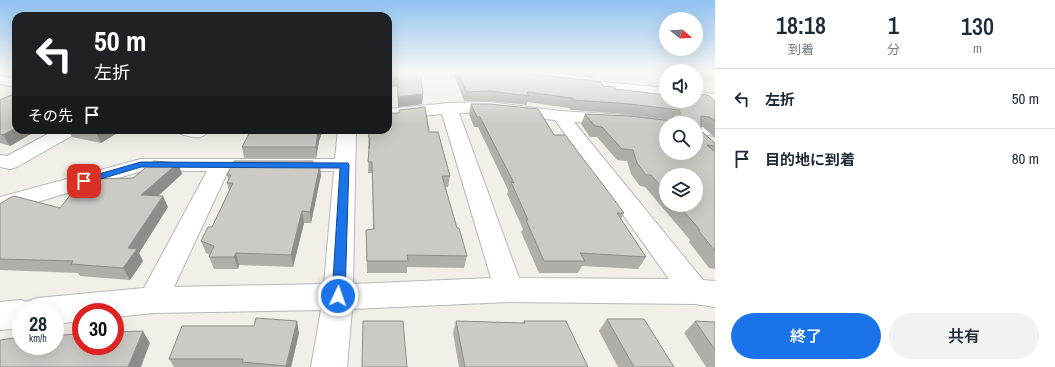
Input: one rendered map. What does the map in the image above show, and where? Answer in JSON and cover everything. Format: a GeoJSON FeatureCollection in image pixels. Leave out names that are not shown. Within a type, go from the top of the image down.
{"type":"FeatureCollection","features":[{"type":"Feature","properties":{"kind":"street"},"geometry":{"type":"LineString","coordinates":[[634,89],[659,92]]}},
{"type":"Feature","properties":{"kind":"street"},"geometry":{"type":"LineString","coordinates":[[703,98],[715,99]]}},
{"type":"Feature","properties":{"kind":"street"},"geometry":{"type":"LineString","coordinates":[[392,114],[449,108],[488,107],[560,116],[625,120],[659,124]]}},
{"type":"Feature","properties":{"kind":"street"},"geometry":{"type":"LineString","coordinates":[[449,108],[509,290]]}},
{"type":"Feature","properties":{"kind":"street"},"geometry":{"type":"LineString","coordinates":[[560,116],[705,293]]}},
{"type":"Feature","properties":{"kind":"street"},"geometry":{"type":"LineString","coordinates":[[703,129],[715,131]]}},
{"type":"Feature","properties":{"kind":"street"},"geometry":{"type":"LineString","coordinates":[[0,161],[10,163],[62,134]]}},
{"type":"Feature","properties":{"kind":"street"},"geometry":{"type":"LineString","coordinates":[[329,367],[338,296],[347,134]]}},
{"type":"Feature","properties":{"kind":"street"},"geometry":{"type":"LineString","coordinates":[[703,138],[715,149]]}},
{"type":"Feature","properties":{"kind":"street"},"geometry":{"type":"LineString","coordinates":[[0,205],[141,164],[345,165]]}},
{"type":"Feature","properties":{"kind":"street"},"geometry":{"type":"LineString","coordinates":[[153,300],[222,165]]}},
{"type":"Feature","properties":{"kind":"street"},"geometry":{"type":"LineString","coordinates":[[64,309],[153,300],[509,290],[705,293]]}},
{"type":"Feature","properties":{"kind":"street"},"geometry":{"type":"LineString","coordinates":[[0,316],[12,315]]}},
{"type":"Feature","properties":{"kind":"building"},"geometry":{"type":"Polygon","coordinates":[[[398,89],[422,89],[423,94],[398,97],[398,89]]]}},
{"type":"Feature","properties":{"kind":"building"},"geometry":{"type":"Polygon","coordinates":[[[465,89],[616,89],[659,94],[659,108],[574,100],[572,98],[527,92],[529,96],[490,91],[466,92],[465,89]]]}},
{"type":"Feature","properties":{"kind":"building"},"geometry":{"type":"Polygon","coordinates":[[[12,95],[12,130],[3,135],[0,134],[0,100],[12,95]]]}},
{"type":"Feature","properties":{"kind":"building"},"geometry":{"type":"Polygon","coordinates":[[[703,95],[708,95],[715,101],[715,121],[709,117],[703,116],[673,116],[673,114],[681,114],[679,110],[663,108],[703,108],[703,95]]]}},
{"type":"Feature","properties":{"kind":"building"},"geometry":{"type":"Polygon","coordinates":[[[471,104],[490,104],[538,109],[554,135],[565,135],[624,213],[617,213],[646,257],[580,253],[585,261],[544,261],[511,182],[514,183],[480,117],[477,117],[471,104]]]}},
{"type":"Feature","properties":{"kind":"building"},"geometry":{"type":"Polygon","coordinates":[[[425,107],[429,132],[438,132],[450,176],[442,176],[467,256],[407,255],[408,261],[367,261],[366,230],[374,229],[372,162],[368,162],[369,134],[392,134],[392,113],[399,113],[399,110],[425,107]]]}},
{"type":"Feature","properties":{"kind":"building"},"geometry":{"type":"Polygon","coordinates":[[[585,114],[630,116],[659,119],[659,160],[703,160],[703,133],[715,143],[715,146],[707,145],[715,152],[715,251],[698,230],[700,230],[684,212],[703,212],[703,168],[659,168],[659,184],[651,175],[646,175],[637,163],[633,150],[622,149],[602,127],[595,126],[585,114]]]}},
{"type":"Feature","properties":{"kind":"building"},"geometry":{"type":"Polygon","coordinates":[[[249,134],[318,134],[316,147],[242,147],[249,134]]]}},
{"type":"Feature","properties":{"kind":"building"},"geometry":{"type":"Polygon","coordinates":[[[154,161],[178,163],[141,195],[163,196],[128,248],[137,249],[123,268],[71,264],[73,261],[0,259],[0,204],[9,198],[14,196],[60,208],[83,179],[133,178],[154,161]]]}},
{"type":"Feature","properties":{"kind":"building"},"geometry":{"type":"Polygon","coordinates":[[[234,161],[313,161],[313,164],[320,164],[310,212],[302,211],[291,255],[236,253],[234,257],[209,257],[214,246],[201,241],[208,227],[212,227],[233,183],[227,183],[231,175],[227,175],[234,161]]]}},
{"type":"Feature","properties":{"kind":"building"},"geometry":{"type":"Polygon","coordinates":[[[256,318],[297,321],[286,366],[242,362],[243,359],[169,359],[182,326],[254,326],[256,318]]]}},
{"type":"Feature","properties":{"kind":"building"},"geometry":{"type":"Polygon","coordinates":[[[607,319],[644,319],[674,367],[634,367],[607,319]]]}},
{"type":"Feature","properties":{"kind":"building"},"geometry":{"type":"Polygon","coordinates":[[[363,321],[403,321],[407,367],[362,367],[363,321]]]}},
{"type":"Feature","properties":{"kind":"building"},"geometry":{"type":"Polygon","coordinates":[[[456,321],[525,323],[524,321],[566,321],[588,367],[465,367],[456,321]]]}},
{"type":"Feature","properties":{"kind":"building"},"geometry":{"type":"Polygon","coordinates":[[[695,321],[715,322],[715,350],[695,321]]]}},
{"type":"Feature","properties":{"kind":"building"},"geometry":{"type":"Polygon","coordinates":[[[143,331],[128,367],[0,367],[0,340],[12,338],[12,355],[64,355],[64,335],[72,334],[72,355],[124,355],[124,332],[143,331]]]}},
{"type":"Feature","properties":{"kind":"route"},"geometry":{"type":"LineString","coordinates":[[84,181],[141,164],[345,165],[338,296]]}}]}
